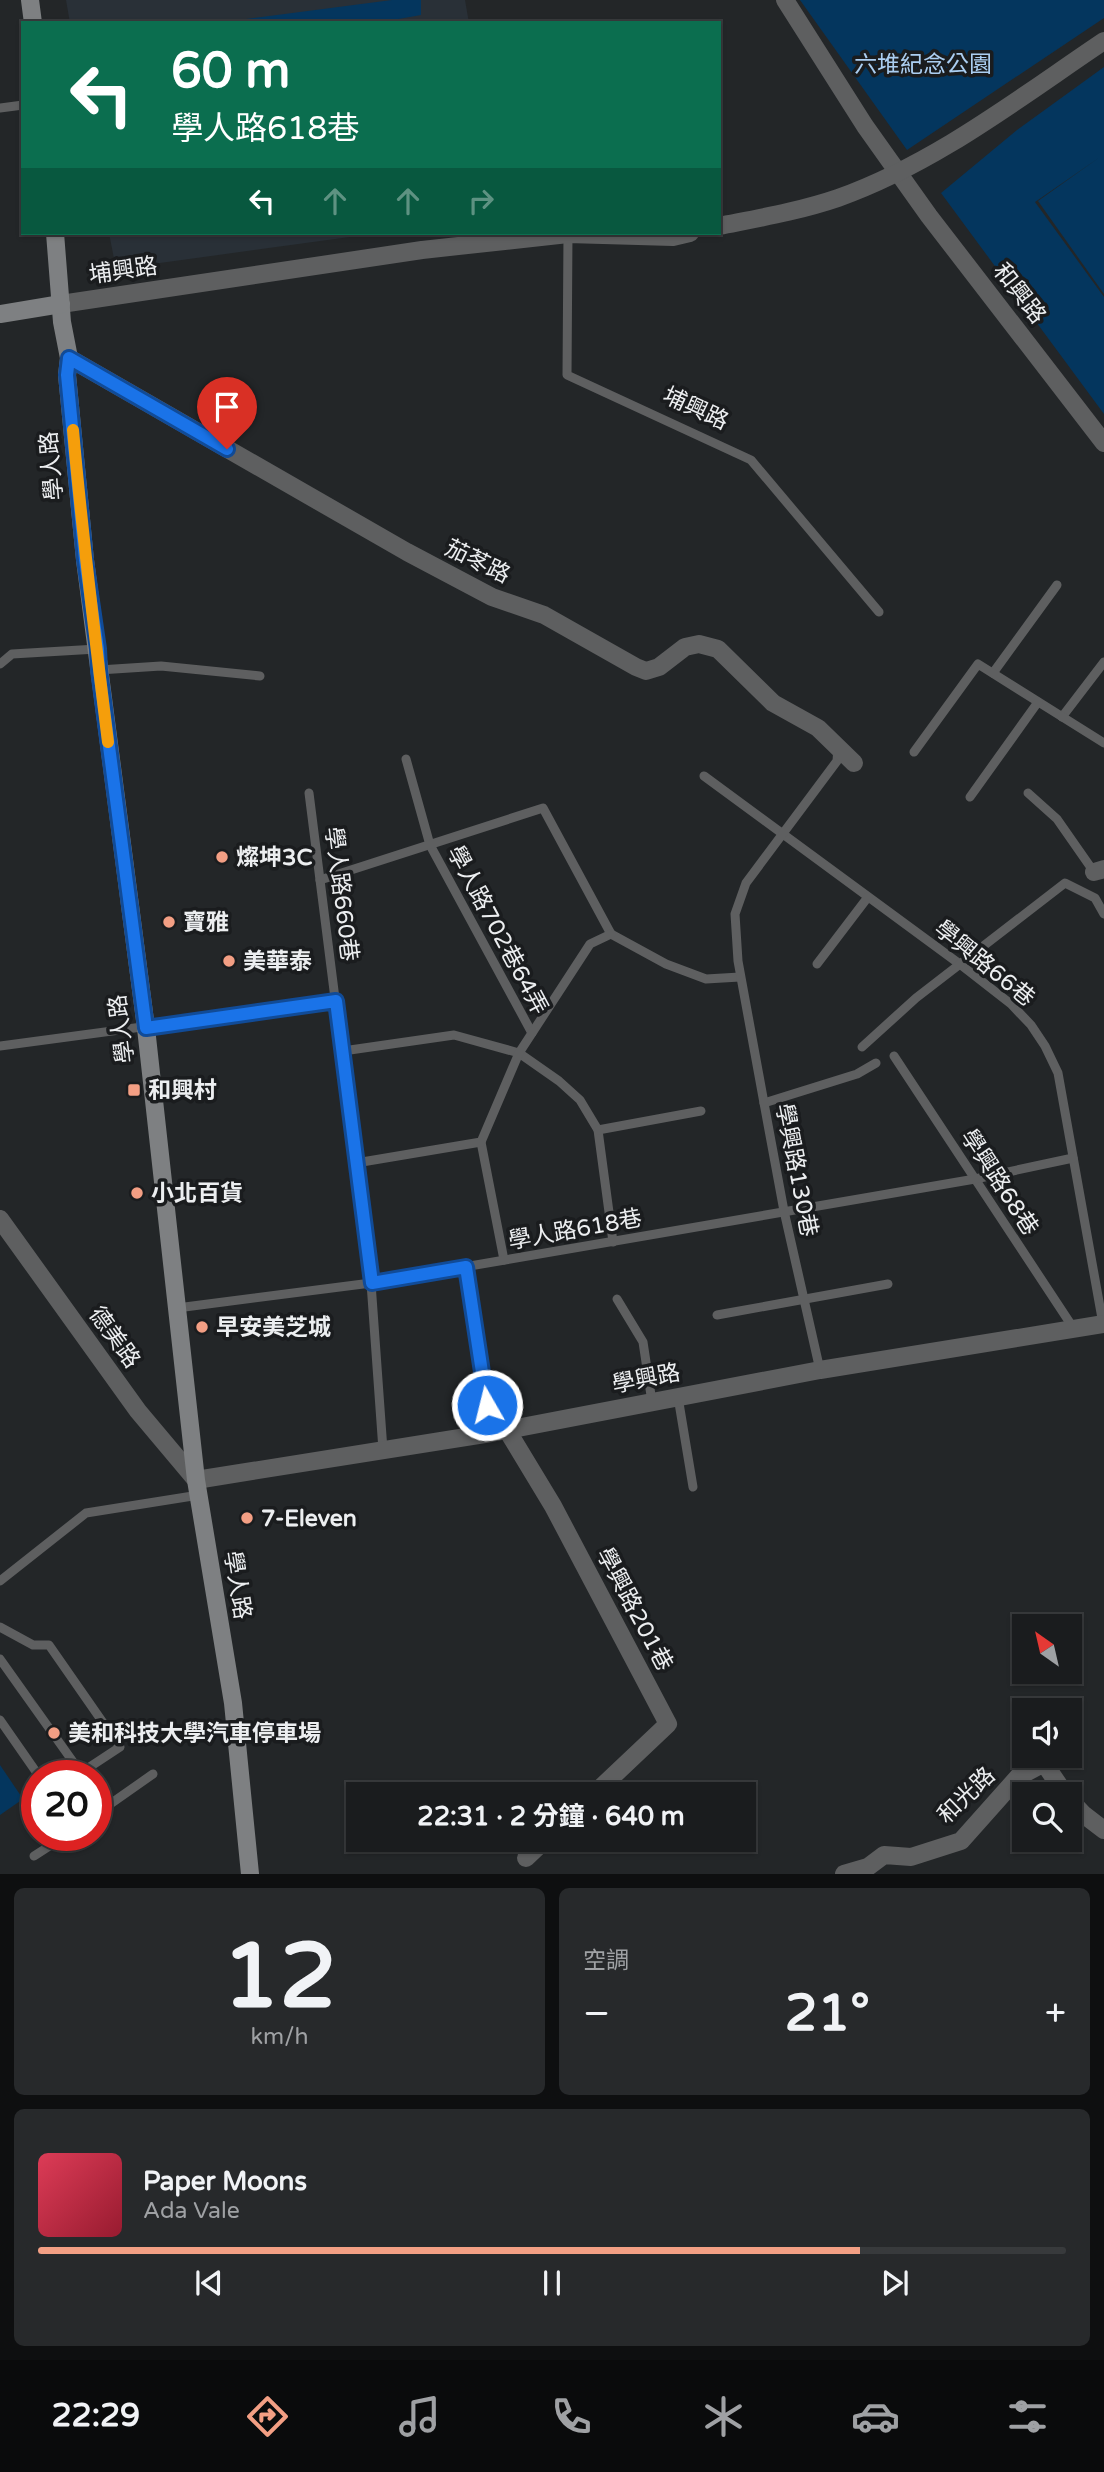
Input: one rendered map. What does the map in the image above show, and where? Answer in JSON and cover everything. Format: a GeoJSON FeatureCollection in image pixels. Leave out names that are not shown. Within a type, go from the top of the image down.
{"type":"FeatureCollection","features":[{"type":"Feature","properties":{"kind":"main road"},"geometry":{"type":"LineString","coordinates":[[30,0],[33,21]]}},
{"type":"Feature","properties":{"kind":"main road","name":"學人路"},"geometry":{"type":"LineString","coordinates":[[55,235],[69,358],[67,375],[85,560],[146,1028],[198,1487],[233,1703],[250,1874]]}},
{"type":"Feature","properties":{"kind":"main road"},"geometry":{"type":"LineString","coordinates":[[0,314],[61,304]]}},
{"type":"Feature","properties":{"kind":"street","name":"和興路"},"geometry":{"type":"LineString","coordinates":[[785,0],[898,173],[1104,443]]}},
{"type":"Feature","properties":{"kind":"street"},"geometry":{"type":"LineString","coordinates":[[721,226],[816,205],[898,173],[942,150],[1104,41]]}},
{"type":"Feature","properties":{"kind":"street","name":"埔興路"},"geometry":{"type":"LineString","coordinates":[[61,304],[422,250],[559,235]]}},
{"type":"Feature","properties":{"kind":"street","name":"埔興路"},"geometry":{"type":"LineString","coordinates":[[603,235],[682,235]]}},
{"type":"Feature","properties":{"kind":"street","name":"茄苳路"},"geometry":{"type":"LineString","coordinates":[[69,358],[407,552],[492,597],[544,615],[636,667],[646,671],[659,667],[685,647],[699,644],[718,649],[774,703],[818,728],[854,763]]}},
{"type":"Feature","properties":{"kind":"street","name":"德美路"},"geometry":{"type":"LineString","coordinates":[[0,1219],[138,1411],[198,1487]]}},
{"type":"Feature","properties":{"kind":"street","name":"學興路"},"geometry":{"type":"LineString","coordinates":[[198,1487],[383,1450],[499,1431],[820,1370],[1104,1324]]}},
{"type":"Feature","properties":{"kind":"street","name":"學興路201巷"},"geometry":{"type":"LineString","coordinates":[[499,1431],[553,1506],[668,1724],[607,1782]]}},
{"type":"Feature","properties":{"kind":"street","name":"和光路"},"geometry":{"type":"LineString","coordinates":[[1014,1782],[1044,1763],[1057,1782]]}},
{"type":"Feature","properties":{"kind":"street","name":"和光路"},"geometry":{"type":"LineString","coordinates":[[844,1874],[868,1867],[884,1855],[911,1857],[961,1841],[1012,1784]]}},
{"type":"Feature","properties":{"kind":"street"},"geometry":{"type":"LineString","coordinates":[[1082,1813],[1104,1830]]}},
{"type":"Feature","properties":{"kind":"street"},"geometry":{"type":"LineString","coordinates":[[526,1857],[532,1852]]}},
{"type":"Feature","properties":{"kind":"lane"},"geometry":{"type":"LineString","coordinates":[[0,108],[21,105]]}},
{"type":"Feature","properties":{"kind":"lane","name":"埔興路"},"geometry":{"type":"LineString","coordinates":[[568,235],[568,374],[751,460],[879,612]]}},
{"type":"Feature","properties":{"kind":"lane"},"geometry":{"type":"LineString","coordinates":[[993,673],[1057,585]]}},
{"type":"Feature","properties":{"kind":"lane"},"geometry":{"type":"LineString","coordinates":[[0,664],[12,654],[98,649]]}},
{"type":"Feature","properties":{"kind":"lane"},"geometry":{"type":"LineString","coordinates":[[1062,717],[1104,662]]}},
{"type":"Feature","properties":{"kind":"lane"},"geometry":{"type":"LineString","coordinates":[[914,752],[978,664],[1104,743]]}},
{"type":"Feature","properties":{"kind":"lane"},"geometry":{"type":"LineString","coordinates":[[99,670],[161,666],[260,676]]}},
{"type":"Feature","properties":{"kind":"lane"},"geometry":{"type":"LineString","coordinates":[[970,797],[1038,702]]}},
{"type":"Feature","properties":{"kind":"lane","name":"學興路130巷"},"geometry":{"type":"LineString","coordinates":[[820,1370],[784,1211],[740,977],[735,915],[746,883],[837,761],[838,747]]}},
{"type":"Feature","properties":{"kind":"lane","name":"學人路702巷64弄"},"geometry":{"type":"LineString","coordinates":[[406,759],[430,845],[532,1033]]}},
{"type":"Feature","properties":{"kind":"lane","name":"學興路66巷"},"geometry":{"type":"LineString","coordinates":[[704,776],[961,965],[1011,1004],[1031,1025],[1058,1073],[1104,1324]]}},
{"type":"Feature","properties":{"kind":"lane","name":"學人路660巷"},"geometry":{"type":"LineString","coordinates":[[309,793],[372,1283]]}},
{"type":"Feature","properties":{"kind":"lane"},"geometry":{"type":"LineString","coordinates":[[1028,793],[1057,819],[1099,871]]}},
{"type":"Feature","properties":{"kind":"lane"},"geometry":{"type":"LineString","coordinates":[[320,880],[543,808],[611,934],[666,964],[706,979],[740,977]]}},
{"type":"Feature","properties":{"kind":"lane"},"geometry":{"type":"LineString","coordinates":[[862,1047],[916,998],[1065,883],[1095,898],[1104,914]]}},
{"type":"Feature","properties":{"kind":"lane"},"geometry":{"type":"LineString","coordinates":[[817,964],[868,897]]}},
{"type":"Feature","properties":{"kind":"lane"},"geometry":{"type":"LineString","coordinates":[[504,1260],[481,1142],[519,1053],[590,944],[611,934]]}},
{"type":"Feature","properties":{"kind":"lane"},"geometry":{"type":"LineString","coordinates":[[0,1046],[336,1001]]}},
{"type":"Feature","properties":{"kind":"lane"},"geometry":{"type":"LineString","coordinates":[[342,1051],[454,1035],[519,1053],[559,1081],[580,1100],[598,1130],[614,1242]]}},
{"type":"Feature","properties":{"kind":"lane","name":"學興路68巷"},"geometry":{"type":"LineString","coordinates":[[894,1056],[1074,1329]]}},
{"type":"Feature","properties":{"kind":"lane"},"geometry":{"type":"LineString","coordinates":[[764,1103],[857,1074],[876,1063]]}},
{"type":"Feature","properties":{"kind":"lane"},"geometry":{"type":"LineString","coordinates":[[598,1130],[701,1111]]}},
{"type":"Feature","properties":{"kind":"lane"},"geometry":{"type":"LineString","coordinates":[[356,1163],[481,1142]]}},
{"type":"Feature","properties":{"kind":"lane","name":"學人路618巷"},"geometry":{"type":"LineString","coordinates":[[177,1308],[372,1283],[975,1179],[1073,1158]]}},
{"type":"Feature","properties":{"kind":"lane"},"geometry":{"type":"LineString","coordinates":[[466,1267],[499,1431]]}},
{"type":"Feature","properties":{"kind":"lane"},"geometry":{"type":"LineString","coordinates":[[372,1283],[383,1450]]}},
{"type":"Feature","properties":{"kind":"lane"},"geometry":{"type":"LineString","coordinates":[[717,1315],[888,1284]]}},
{"type":"Feature","properties":{"kind":"lane"},"geometry":{"type":"LineString","coordinates":[[617,1300],[642,1342],[652,1402]]}},
{"type":"Feature","properties":{"kind":"lane"},"geometry":{"type":"LineString","coordinates":[[678,1397],[692,1486]]}},
{"type":"Feature","properties":{"kind":"lane"},"geometry":{"type":"LineString","coordinates":[[0,1581],[86,1513],[198,1487]]}},
{"type":"Feature","properties":{"kind":"lane"},"geometry":{"type":"LineString","coordinates":[[0,1626],[33,1645],[49,1645],[120,1747],[101,1760]]}},
{"type":"Feature","properties":{"kind":"lane"},"geometry":{"type":"LineString","coordinates":[[0,1659],[69,1760]]}},
{"type":"Feature","properties":{"kind":"lane"},"geometry":{"type":"LineString","coordinates":[[0,1720],[28,1760]]}},
{"type":"Feature","properties":{"kind":"lane"},"geometry":{"type":"LineString","coordinates":[[112,1803],[153,1774]]}},
{"type":"Feature","properties":{"kind":"lane"},"geometry":{"type":"LineString","coordinates":[[34,1856],[42,1851]]}},
{"type":"Feature","properties":{"kind":"shaded area"},"geometry":{"type":"Polygon","coordinates":[[[66,0],[465,0],[469,21],[70,21],[66,0]]]}},
{"type":"Feature","properties":{"kind":"shaded area"},"geometry":{"type":"Polygon","coordinates":[[[109,235],[364,235],[116,269],[109,235]]]}},
{"type":"Feature","properties":{"kind":"green space"},"geometry":{"type":"Polygon","coordinates":[[[392,0],[421,0],[421,15],[387,21],[230,21],[392,0]]]}},
{"type":"Feature","properties":{"kind":"green space","name":"六堆紀念公園"},"geometry":{"type":"Polygon","coordinates":[[[800,0],[1104,0],[1104,18],[907,150],[800,0]]]}},
{"type":"Feature","properties":{"kind":"green space","name":"六堆紀念公園"},"geometry":{"type":"Polygon","coordinates":[[[1104,67],[1104,294],[1038,201],[1100,157],[1035,202],[1104,297],[1104,414],[941,193],[1017,130],[1104,67]]]}},
{"type":"Feature","properties":{"kind":"green space"},"geometry":{"type":"Polygon","coordinates":[[[0,1765],[21,1796],[21,1800],[0,1815],[0,1765]]]}},
{"type":"Feature","properties":{"kind":"slow traffic"},"geometry":{"type":"LineString","coordinates":[[73,430],[85,560],[108,742]]}},
{"type":"Feature","properties":{"kind":"place","name":"燦坤3C"},"geometry":{"type":"Point","coordinates":[222,857]}},
{"type":"Feature","properties":{"kind":"place","name":"寶雅"},"geometry":{"type":"Point","coordinates":[169,922]}},
{"type":"Feature","properties":{"kind":"place","name":"美華泰"},"geometry":{"type":"Point","coordinates":[229,961]}},
{"type":"Feature","properties":{"kind":"place","name":"和興村"},"geometry":{"type":"Point","coordinates":[134,1090]}},
{"type":"Feature","properties":{"kind":"place","name":"小北百貨"},"geometry":{"type":"Point","coordinates":[137,1193]}},
{"type":"Feature","properties":{"kind":"place","name":"早安美芝城"},"geometry":{"type":"Point","coordinates":[202,1327]}},
{"type":"Feature","properties":{"kind":"place","name":"7-Eleven"},"geometry":{"type":"Point","coordinates":[247,1518]}},
{"type":"Feature","properties":{"kind":"place","name":"美和科技大學汽車停車場"},"geometry":{"type":"Point","coordinates":[54,1733]}},
{"type":"Feature","properties":{"kind":"route"},"geometry":{"type":"LineString","coordinates":[[227,449],[69,358],[67,375],[85,560],[146,1028],[336,1001],[372,1283],[466,1267],[487,1405]]}}]}
